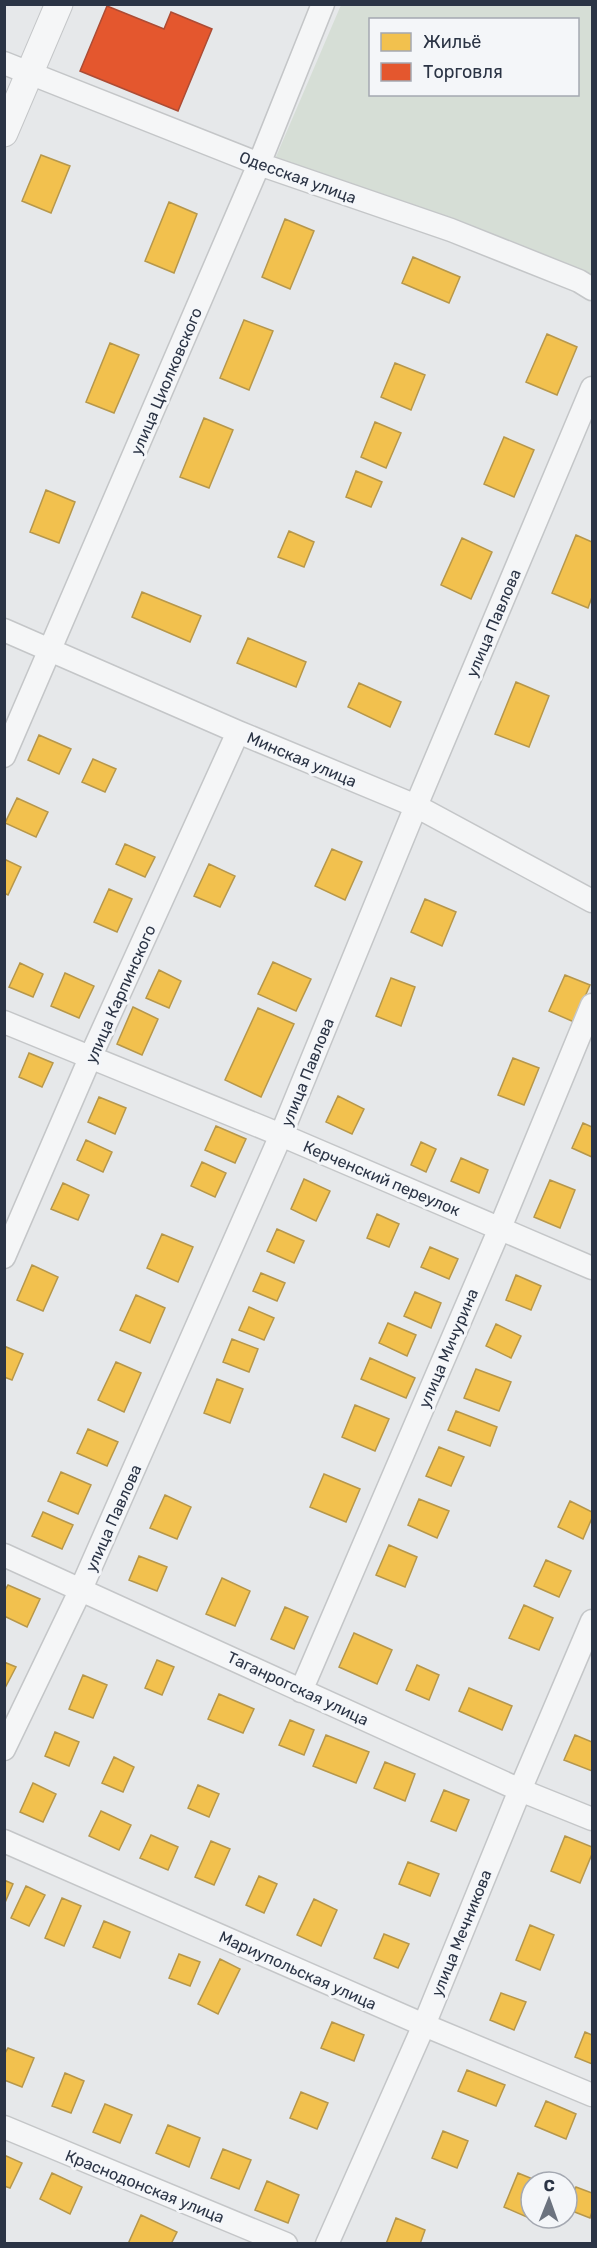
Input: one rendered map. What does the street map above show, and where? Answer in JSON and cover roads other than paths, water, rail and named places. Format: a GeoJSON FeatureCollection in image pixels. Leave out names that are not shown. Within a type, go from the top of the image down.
{"type":"FeatureCollection","features":[{"type":"Feature","properties":{"kind":"street"},"geometry":{"type":"LineString","coordinates":[[4,133],[59,4]]}},
{"type":"Feature","properties":{"kind":"street","name":"улица Циолковского"},"geometry":{"type":"LineString","coordinates":[[4,756],[260,164],[323,4]]}},
{"type":"Feature","properties":{"kind":"street","name":"Одесская улица"},"geometry":{"type":"LineString","coordinates":[[4,63],[260,164],[451,230],[579,281],[592,289]]}},
{"type":"Feature","properties":{"kind":"street","name":"улица Павлова"},"geometry":{"type":"LineString","coordinates":[[4,1749],[81,1589],[281,1135],[416,806],[592,388]]}},
{"type":"Feature","properties":{"kind":"street","name":"Минская улица"},"geometry":{"type":"LineString","coordinates":[[4,630],[237,732],[416,806],[592,901]]}},
{"type":"Feature","properties":{"kind":"street","name":"улица Карпинского"},"geometry":{"type":"LineString","coordinates":[[4,1257],[90,1058],[237,732]]}},
{"type":"Feature","properties":{"kind":"street","name":"улица Мичурина"},"geometry":{"type":"LineString","coordinates":[[301,1690],[500,1228],[592,1005]]}},
{"type":"Feature","properties":{"kind":"street","name":"Керченский переулок"},"geometry":{"type":"LineString","coordinates":[[4,1022],[281,1135],[592,1268]]}},
{"type":"Feature","properties":{"kind":"street","name":"Таганрогская улица"},"geometry":{"type":"LineString","coordinates":[[4,1555],[520,1790],[592,1819]]}},
{"type":"Feature","properties":{"kind":"street","name":"улица Мечникова"},"geometry":{"type":"LineString","coordinates":[[327,2244],[424,2025],[592,1621]]}},
{"type":"Feature","properties":{"kind":"street","name":"Мариупольская улица"},"geometry":{"type":"LineString","coordinates":[[4,1841],[424,2025],[592,2095]]}},
{"type":"Feature","properties":{"kind":"street","name":"Краснодонская улица"},"geometry":{"type":"LineString","coordinates":[[4,2127],[286,2244]]}}]}
